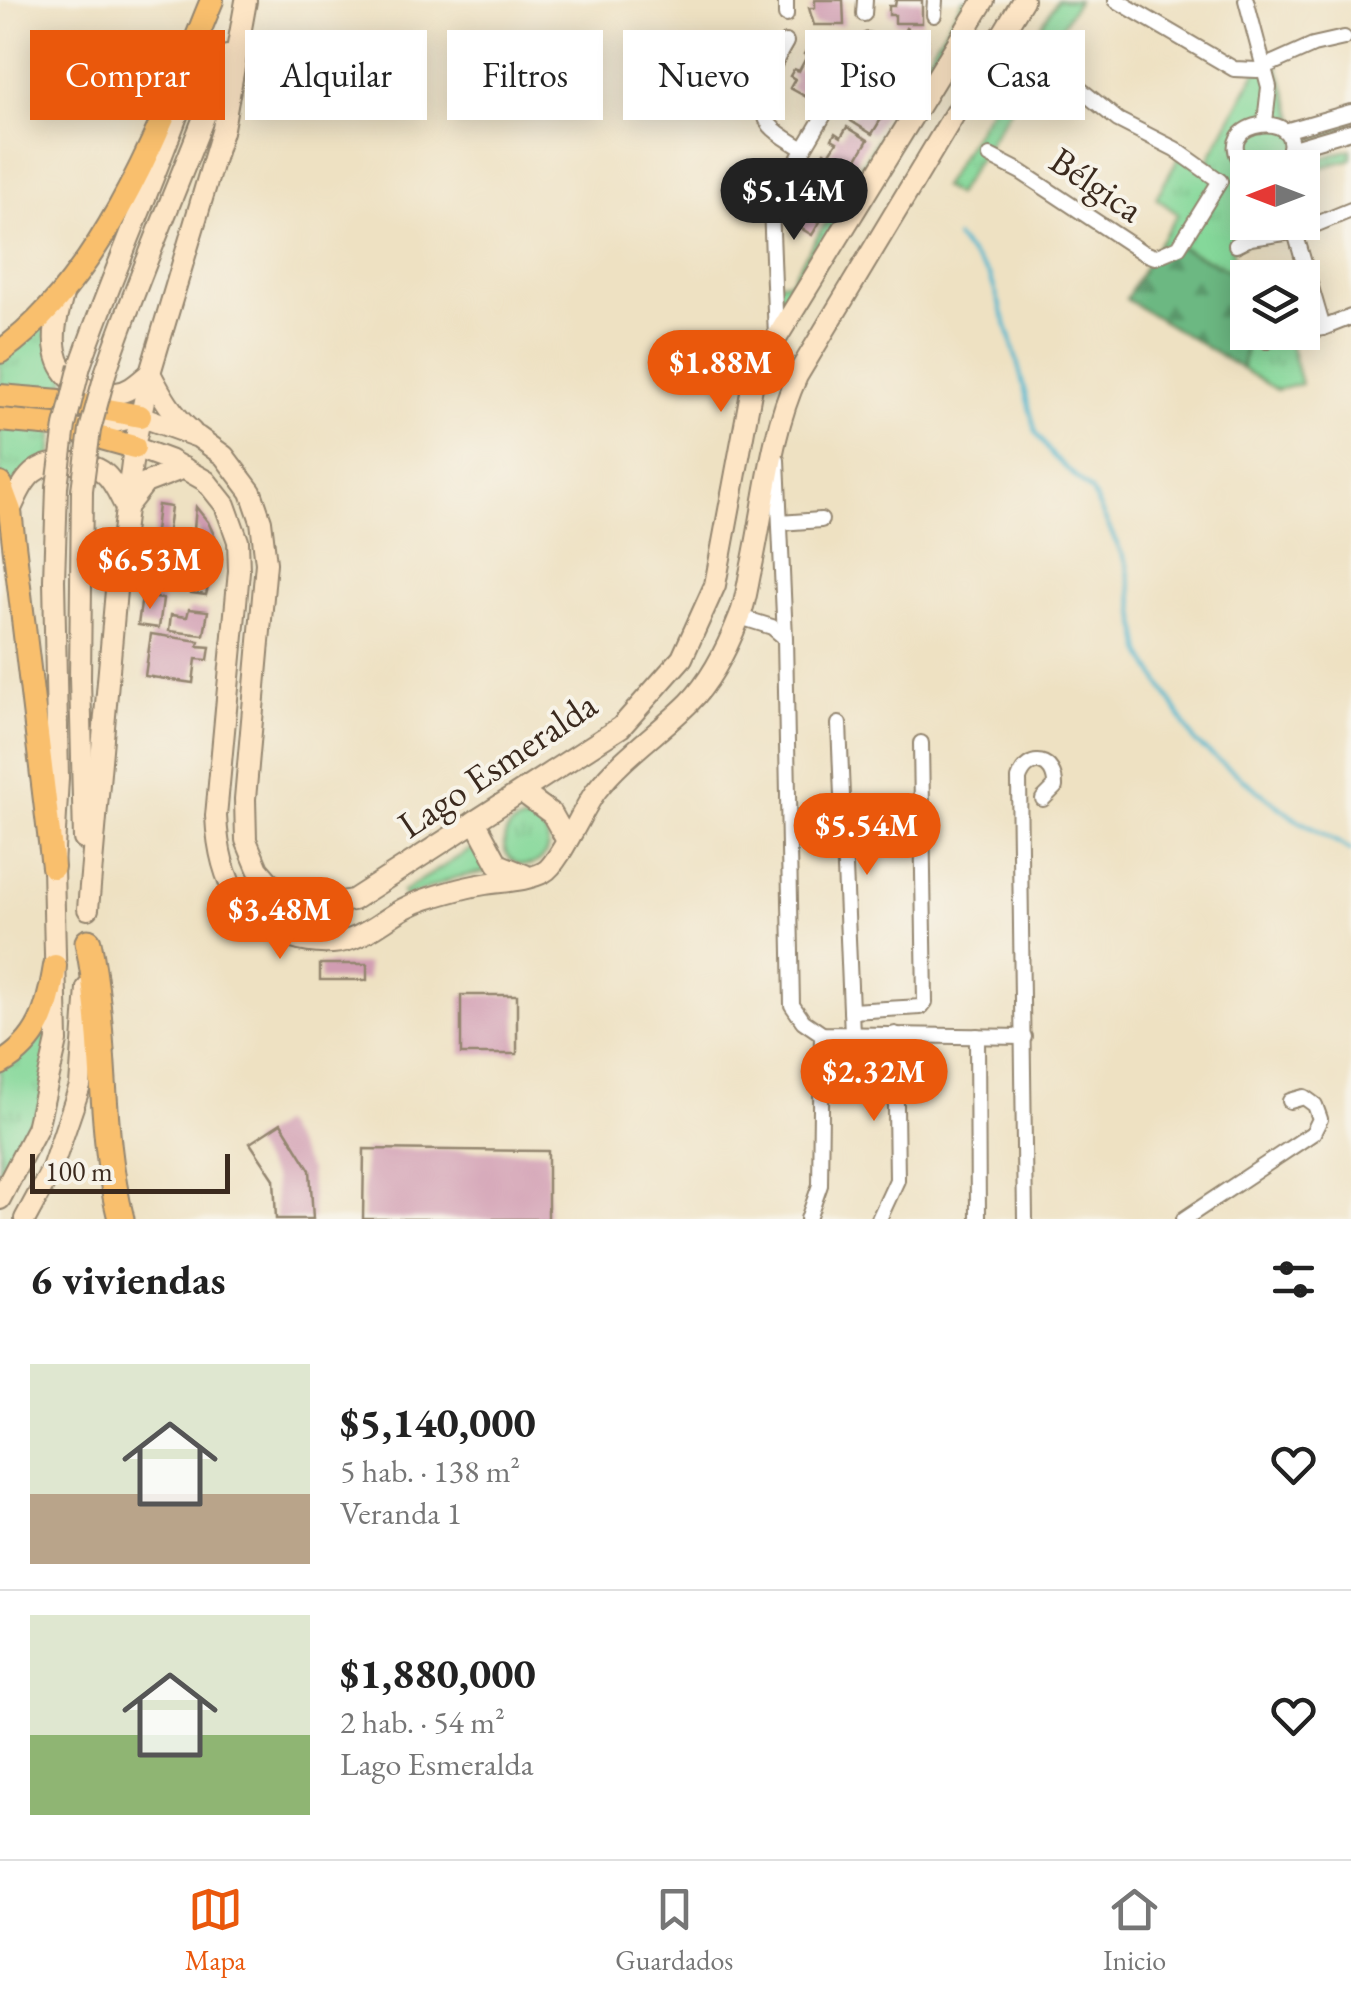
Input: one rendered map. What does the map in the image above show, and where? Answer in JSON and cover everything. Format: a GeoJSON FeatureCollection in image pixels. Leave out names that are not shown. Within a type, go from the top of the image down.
{"type":"FeatureCollection","features":[{"type":"Feature","properties":{"kind":"highway"},"geometry":{"type":"LineString","coordinates":[[88,942],[98,992],[106,1119],[121,1219]]}},
{"type":"Feature","properties":{"kind":"main road"},"geometry":{"type":"LineString","coordinates":[[0,352],[38,322],[63,295],[105,229],[157,133],[213,0]]}},
{"type":"Feature","properties":{"kind":"main road"},"geometry":{"type":"LineString","coordinates":[[0,396],[60,401],[140,416]]}},
{"type":"Feature","properties":{"kind":"main road"},"geometry":{"type":"LineString","coordinates":[[0,420],[54,425],[134,447]]}},
{"type":"Feature","properties":{"kind":"main road"},"geometry":{"type":"LineString","coordinates":[[0,484],[10,510],[52,867]]}},
{"type":"Feature","properties":{"kind":"main road"},"geometry":{"type":"LineString","coordinates":[[0,1064],[16,1055],[48,1010],[55,966]]}},
{"type":"Feature","properties":{"kind":"street"},"geometry":{"type":"LineString","coordinates":[[0,1199],[37,1128],[57,1041],[52,867],[58,778],[54,580],[57,487],[65,426],[80,366],[111,278],[150,190],[200,56],[213,0]]}},
{"type":"Feature","properties":{"kind":"street","name":"Lago Esmeralda"},"geometry":{"type":"LineString","coordinates":[[140,416],[198,437],[224,456],[240,472],[258,509],[265,542],[243,821],[250,851],[270,887],[284,899],[308,908],[353,900],[621,727],[682,658],[715,585],[752,387],[776,339],[984,0]]}},
{"type":"Feature","properties":{"kind":"street","name":"Lago Esmeralda"},"geometry":{"type":"LineString","coordinates":[[134,447],[206,482],[220,496],[234,522],[239,572],[216,816],[218,852],[231,888],[256,920],[284,938],[326,944],[368,934],[420,901],[496,873],[534,876],[548,870],[598,788],[693,700],[713,670],[740,617],[776,443],[797,376],[1023,0]]}},
{"type":"Feature","properties":{"kind":"street"},"geometry":{"type":"LineString","coordinates":[[1116,0],[1234,69],[1257,70],[1313,45],[1344,38]]}},
{"type":"Feature","properties":{"kind":"street"},"geometry":{"type":"LineString","coordinates":[[1246,0],[1269,87],[1264,122]]}},
{"type":"Feature","properties":{"kind":"street"},"geometry":{"type":"LineString","coordinates":[[25,1219],[52,1171],[80,1086],[88,942],[80,678],[82,490],[90,430],[135,287],[208,109],[246,1]]}},
{"type":"Feature","properties":{"kind":"street"},"geometry":{"type":"LineString","coordinates":[[88,909],[134,447],[150,373],[222,128],[246,1]]}},
{"type":"Feature","properties":{"kind":"street"},"geometry":{"type":"LineString","coordinates":[[786,42],[768,76],[766,117],[773,128],[804,149]]}},
{"type":"Feature","properties":{"kind":"street","name":"Bélgica"},"geometry":{"type":"LineString","coordinates":[[990,156],[1022,172],[1142,252],[1155,257],[1179,247],[1220,181],[1175,149],[1118,120],[1085,93]]}},
{"type":"Feature","properties":{"kind":"street"},"geometry":{"type":"LineString","coordinates":[[1264,122],[1284,132],[1351,112]]}},
{"type":"Feature","properties":{"kind":"street"},"geometry":{"type":"LineString","coordinates":[[776,339],[772,205],[821,120]]}},
{"type":"Feature","properties":{"kind":"street"},"geometry":{"type":"LineString","coordinates":[[1237,150],[1244,131],[1264,122]]}},
{"type":"Feature","properties":{"kind":"street"},"geometry":{"type":"LineString","coordinates":[[1284,132],[1290,149],[1351,131]]}},
{"type":"Feature","properties":{"kind":"street"},"geometry":{"type":"LineString","coordinates":[[1220,181],[1230,176]]}},
{"type":"Feature","properties":{"kind":"street"},"geometry":{"type":"LineString","coordinates":[[1320,219],[1351,210]]}},
{"type":"Feature","properties":{"kind":"street"},"geometry":{"type":"LineString","coordinates":[[1236,245],[1246,240]]}},
{"type":"Feature","properties":{"kind":"street"},"geometry":{"type":"LineString","coordinates":[[1297,240],[1323,328]]}},
{"type":"Feature","properties":{"kind":"street"},"geometry":{"type":"LineString","coordinates":[[63,295],[54,334],[56,356],[66,377],[88,390],[118,393],[135,386],[150,373]]}},
{"type":"Feature","properties":{"kind":"street"},"geometry":{"type":"LineString","coordinates":[[1320,328],[1351,317]]}},
{"type":"Feature","properties":{"kind":"street"},"geometry":{"type":"LineString","coordinates":[[150,373],[176,418],[198,437]]}},
{"type":"Feature","properties":{"kind":"street"},"geometry":{"type":"LineString","coordinates":[[76,431],[140,416]]}},
{"type":"Feature","properties":{"kind":"street"},"geometry":{"type":"LineString","coordinates":[[776,443],[785,638],[792,1005],[803,1021],[822,1034],[1024,1037]]}},
{"type":"Feature","properties":{"kind":"street"},"geometry":{"type":"LineString","coordinates":[[10,510],[22,483],[51,462],[81,463],[104,472],[126,508]]}},
{"type":"Feature","properties":{"kind":"street"},"geometry":{"type":"LineString","coordinates":[[126,508],[145,483],[184,468]]}},
{"type":"Feature","properties":{"kind":"street"},"geometry":{"type":"LineString","coordinates":[[780,523],[821,520]]}},
{"type":"Feature","properties":{"kind":"street"},"geometry":{"type":"LineString","coordinates":[[740,617],[772,627],[785,638]]}},
{"type":"Feature","properties":{"kind":"street"},"geometry":{"type":"LineString","coordinates":[[839,724],[852,1034]]}},
{"type":"Feature","properties":{"kind":"street"},"geometry":{"type":"LineString","coordinates":[[850,1011],[921,1007],[925,1002],[921,743]]}},
{"type":"Feature","properties":{"kind":"street"},"geometry":{"type":"LineString","coordinates":[[1025,1219],[1019,778],[1032,761],[1041,760],[1056,774],[1055,786],[1044,799]]}},
{"type":"Feature","properties":{"kind":"street"},"geometry":{"type":"LineString","coordinates":[[522,792],[552,814],[566,839]]}},
{"type":"Feature","properties":{"kind":"street"},"geometry":{"type":"LineString","coordinates":[[475,821],[496,873]]}},
{"type":"Feature","properties":{"kind":"street"},"geometry":{"type":"LineString","coordinates":[[808,1219],[820,1185],[822,1034]]}},
{"type":"Feature","properties":{"kind":"street"},"geometry":{"type":"LineString","coordinates":[[879,1219],[897,1180],[894,1034]]}},
{"type":"Feature","properties":{"kind":"street"},"geometry":{"type":"LineString","coordinates":[[978,1036],[978,1219]]}},
{"type":"Feature","properties":{"kind":"street"},"geometry":{"type":"LineString","coordinates":[[1184,1219],[1313,1133],[1320,1119],[1315,1106],[1304,1097],[1290,1101]]}},
{"type":"Feature","properties":{"kind":"green space"},"geometry":{"type":"Polygon","coordinates":[[[963,0],[984,0],[966,30],[951,30],[951,54],[931,86],[931,52],[963,0]]]}},
{"type":"Feature","properties":{"kind":"green space"},"geometry":{"type":"Polygon","coordinates":[[[1057,0],[1078,0],[1059,30],[1039,30],[1057,0]]]}},
{"type":"Feature","properties":{"kind":"green space"},"geometry":{"type":"Polygon","coordinates":[[[1276,61],[1298,127],[1351,112],[1351,131],[1303,145],[1305,150],[1230,150],[1230,240],[1253,240],[1232,248],[1234,260],[1230,260],[1230,271],[1180,247],[1151,255],[1178,214],[1156,198],[1181,154],[1203,170],[1257,70],[1276,61]]]}},
{"type":"Feature","properties":{"kind":"green space"},"geometry":{"type":"Polygon","coordinates":[[[889,120],[910,120],[776,339],[773,283],[790,281],[889,120]]]}},
{"type":"Feature","properties":{"kind":"green space"},"geometry":{"type":"Polygon","coordinates":[[[983,120],[1003,120],[956,195],[942,187],[983,120]]]}},
{"type":"Feature","properties":{"kind":"green space"},"geometry":{"type":"Polygon","coordinates":[[[1351,149],[1351,159],[1320,168],[1320,159],[1351,149]]]}},
{"type":"Feature","properties":{"kind":"green space"},"geometry":{"type":"Polygon","coordinates":[[[1179,247],[1230,271],[1230,350],[1245,350],[1242,369],[1126,299],[1151,255],[1179,247]]]}},
{"type":"Feature","properties":{"kind":"green space"},"geometry":{"type":"Polygon","coordinates":[[[63,295],[66,377],[54,425],[51,462],[10,511],[0,484],[0,352],[63,295]]]}},
{"type":"Feature","properties":{"kind":"green space"},"geometry":{"type":"Polygon","coordinates":[[[1245,350],[1292,350],[1301,384],[1277,390],[1242,369],[1245,350]]]}},
{"type":"Feature","properties":{"kind":"green space"},"geometry":{"type":"Polygon","coordinates":[[[526,821],[542,827],[548,843],[542,859],[526,865],[510,859],[504,843],[510,827],[526,821]]]}},
{"type":"Feature","properties":{"kind":"green space"},"geometry":{"type":"Polygon","coordinates":[[[478,845],[490,871],[454,878],[405,898],[402,892],[478,845]]]}},
{"type":"Feature","properties":{"kind":"green space"},"geometry":{"type":"Polygon","coordinates":[[[48,1010],[50,1082],[0,1199],[0,1064],[48,1010]]]}},
{"type":"Feature","properties":{"kind":"building"},"geometry":{"type":"Polygon","coordinates":[[[815,0],[843,0],[844,25],[814,25],[809,8],[815,8],[815,0]]]}},
{"type":"Feature","properties":{"kind":"building"},"geometry":{"type":"Polygon","coordinates":[[[896,0],[922,0],[922,23],[895,23],[889,6],[895,6],[896,0]]]}},
{"type":"Feature","properties":{"kind":"building"},"geometry":{"type":"Polygon","coordinates":[[[805,60],[805,96],[790,88],[795,79],[790,76],[794,69],[799,71],[805,60]]]}},
{"type":"Feature","properties":{"kind":"building"},"geometry":{"type":"Polygon","coordinates":[[[852,120],[880,120],[872,134],[852,120]]]}},
{"type":"Feature","properties":{"kind":"building"},"geometry":{"type":"Polygon","coordinates":[[[847,127],[868,140],[842,184],[820,171],[825,163],[819,160],[824,152],[829,155],[837,142],[832,139],[835,133],[841,137],[847,127]]]}},
{"type":"Feature","properties":{"kind":"building"},"geometry":{"type":"Polygon","coordinates":[[[816,176],[839,190],[812,235],[789,221],[794,214],[789,212],[794,204],[798,207],[808,191],[804,189],[816,176]]]}},
{"type":"Feature","properties":{"kind":"building"},"geometry":{"type":"Polygon","coordinates":[[[158,505],[171,507],[162,577],[150,576],[158,505]]]}},
{"type":"Feature","properties":{"kind":"building"},"geometry":{"type":"Polygon","coordinates":[[[196,507],[215,537],[216,554],[206,595],[191,593],[197,570],[196,507]]]}},
{"type":"Feature","properties":{"kind":"building"},"geometry":{"type":"Polygon","coordinates":[[[142,596],[163,599],[159,628],[138,625],[142,596]]]}},
{"type":"Feature","properties":{"kind":"building"},"geometry":{"type":"Polygon","coordinates":[[[189,609],[208,611],[204,635],[169,631],[171,615],[187,617],[189,609]]]}},
{"type":"Feature","properties":{"kind":"building"},"geometry":{"type":"Polygon","coordinates":[[[151,634],[199,641],[198,646],[210,647],[208,660],[196,659],[193,683],[145,676],[151,634]]]}},
{"type":"Feature","properties":{"kind":"building"},"geometry":{"type":"Polygon","coordinates":[[[320,964],[367,964],[367,980],[320,980],[320,964]]]}},
{"type":"Feature","properties":{"kind":"building"},"geometry":{"type":"Polygon","coordinates":[[[461,995],[517,995],[517,1054],[461,1054],[461,995]]]}},
{"type":"Feature","properties":{"kind":"building"},"geometry":{"type":"Polygon","coordinates":[[[281,1123],[310,1170],[313,1219],[276,1219],[274,1179],[250,1143],[281,1123]]]}},
{"type":"Feature","properties":{"kind":"building"},"geometry":{"type":"Polygon","coordinates":[[[364,1149],[548,1151],[548,1219],[363,1219],[364,1149]]]}},
{"type":"Feature","properties":{"kind":"waterway"},"geometry":{"type":"LineString","coordinates":[[956,238],[990,276],[1036,433],[1052,455],[1092,492],[1127,565],[1142,653],[1196,743],[1294,818],[1351,850]]}}]}
